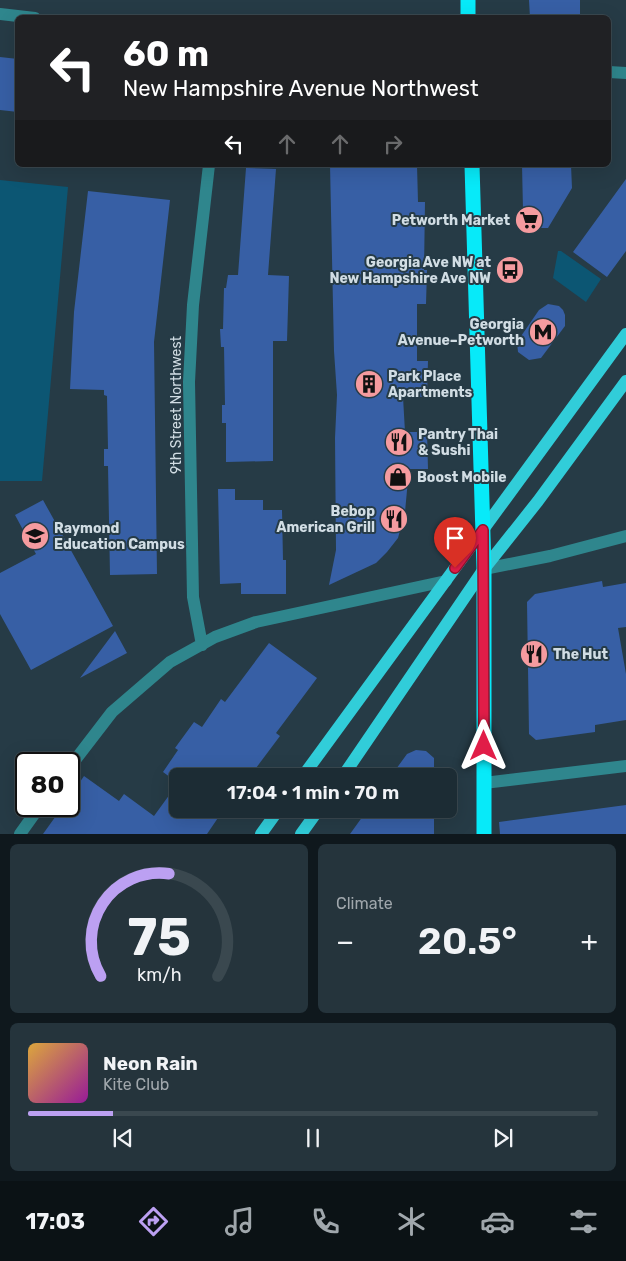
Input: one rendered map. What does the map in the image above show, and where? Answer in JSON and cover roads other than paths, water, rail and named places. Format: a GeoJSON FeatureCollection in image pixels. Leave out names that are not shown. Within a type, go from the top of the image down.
{"type":"FeatureCollection","features":[{"type":"Feature","properties":{"kind":"highway"},"geometry":{"type":"LineString","coordinates":[[468,0],[468,15]]}},
{"type":"Feature","properties":{"kind":"highway"},"geometry":{"type":"LineString","coordinates":[[472,167],[484,569],[484,834]]}},
{"type":"Feature","properties":{"kind":"main road"},"geometry":{"type":"LineString","coordinates":[[309,768],[626,334]]}},
{"type":"Feature","properties":{"kind":"main road"},"geometry":{"type":"LineString","coordinates":[[348,768],[484,569],[538,500],[626,381]]}},
{"type":"Feature","properties":{"kind":"main road"},"geometry":{"type":"LineString","coordinates":[[261,834],[273,818]]}},
{"type":"Feature","properties":{"kind":"main road"},"geometry":{"type":"LineString","coordinates":[[301,834],[313,818]]}},
{"type":"Feature","properties":{"kind":"street"},"geometry":{"type":"LineString","coordinates":[[0,14],[15,16]]}},
{"type":"Feature","properties":{"kind":"street"},"geometry":{"type":"LineString","coordinates":[[611,72],[626,73]]}},
{"type":"Feature","properties":{"kind":"street","name":"9th Street Northwest"},"geometry":{"type":"LineString","coordinates":[[202,645],[193,597],[189,382],[193,305],[209,167]]}},
{"type":"Feature","properties":{"kind":"street"},"geometry":{"type":"LineString","coordinates":[[484,569],[550,556],[626,536]]}},
{"type":"Feature","properties":{"kind":"street"},"geometry":{"type":"LineString","coordinates":[[80,754],[112,712],[170,662],[202,645],[256,622],[446,580]]}},
{"type":"Feature","properties":{"kind":"street"},"geometry":{"type":"LineString","coordinates":[[484,783],[626,766]]}},
{"type":"Feature","properties":{"kind":"street"},"geometry":{"type":"LineString","coordinates":[[20,834],[32,817]]}},
{"type":"Feature","properties":{"kind":"place","name":"Petworth Market"},"geometry":{"type":"Point","coordinates":[529,220]}},
{"type":"Feature","properties":{"kind":"place","name":"Georgia Ave NW at New Hampshire Ave NW"},"geometry":{"type":"Point","coordinates":[510,270]}},
{"type":"Feature","properties":{"kind":"place","name":"Georgia Avenue–Petworth"},"geometry":{"type":"Point","coordinates":[543,332]}},
{"type":"Feature","properties":{"kind":"place","name":"Park Place Apartments"},"geometry":{"type":"Point","coordinates":[369,384]}},
{"type":"Feature","properties":{"kind":"place","name":"Pantry Thai & Sushi"},"geometry":{"type":"Point","coordinates":[399,442]}},
{"type":"Feature","properties":{"kind":"place","name":"Boost Mobile"},"geometry":{"type":"Point","coordinates":[398,477]}},
{"type":"Feature","properties":{"kind":"place","name":"Bebop American Grill"},"geometry":{"type":"Point","coordinates":[394,519]}},
{"type":"Feature","properties":{"kind":"place","name":"Raymond Education Campus"},"geometry":{"type":"Point","coordinates":[35,536]}},
{"type":"Feature","properties":{"kind":"place","name":"The Hut"},"geometry":{"type":"Point","coordinates":[534,654]}}]}
